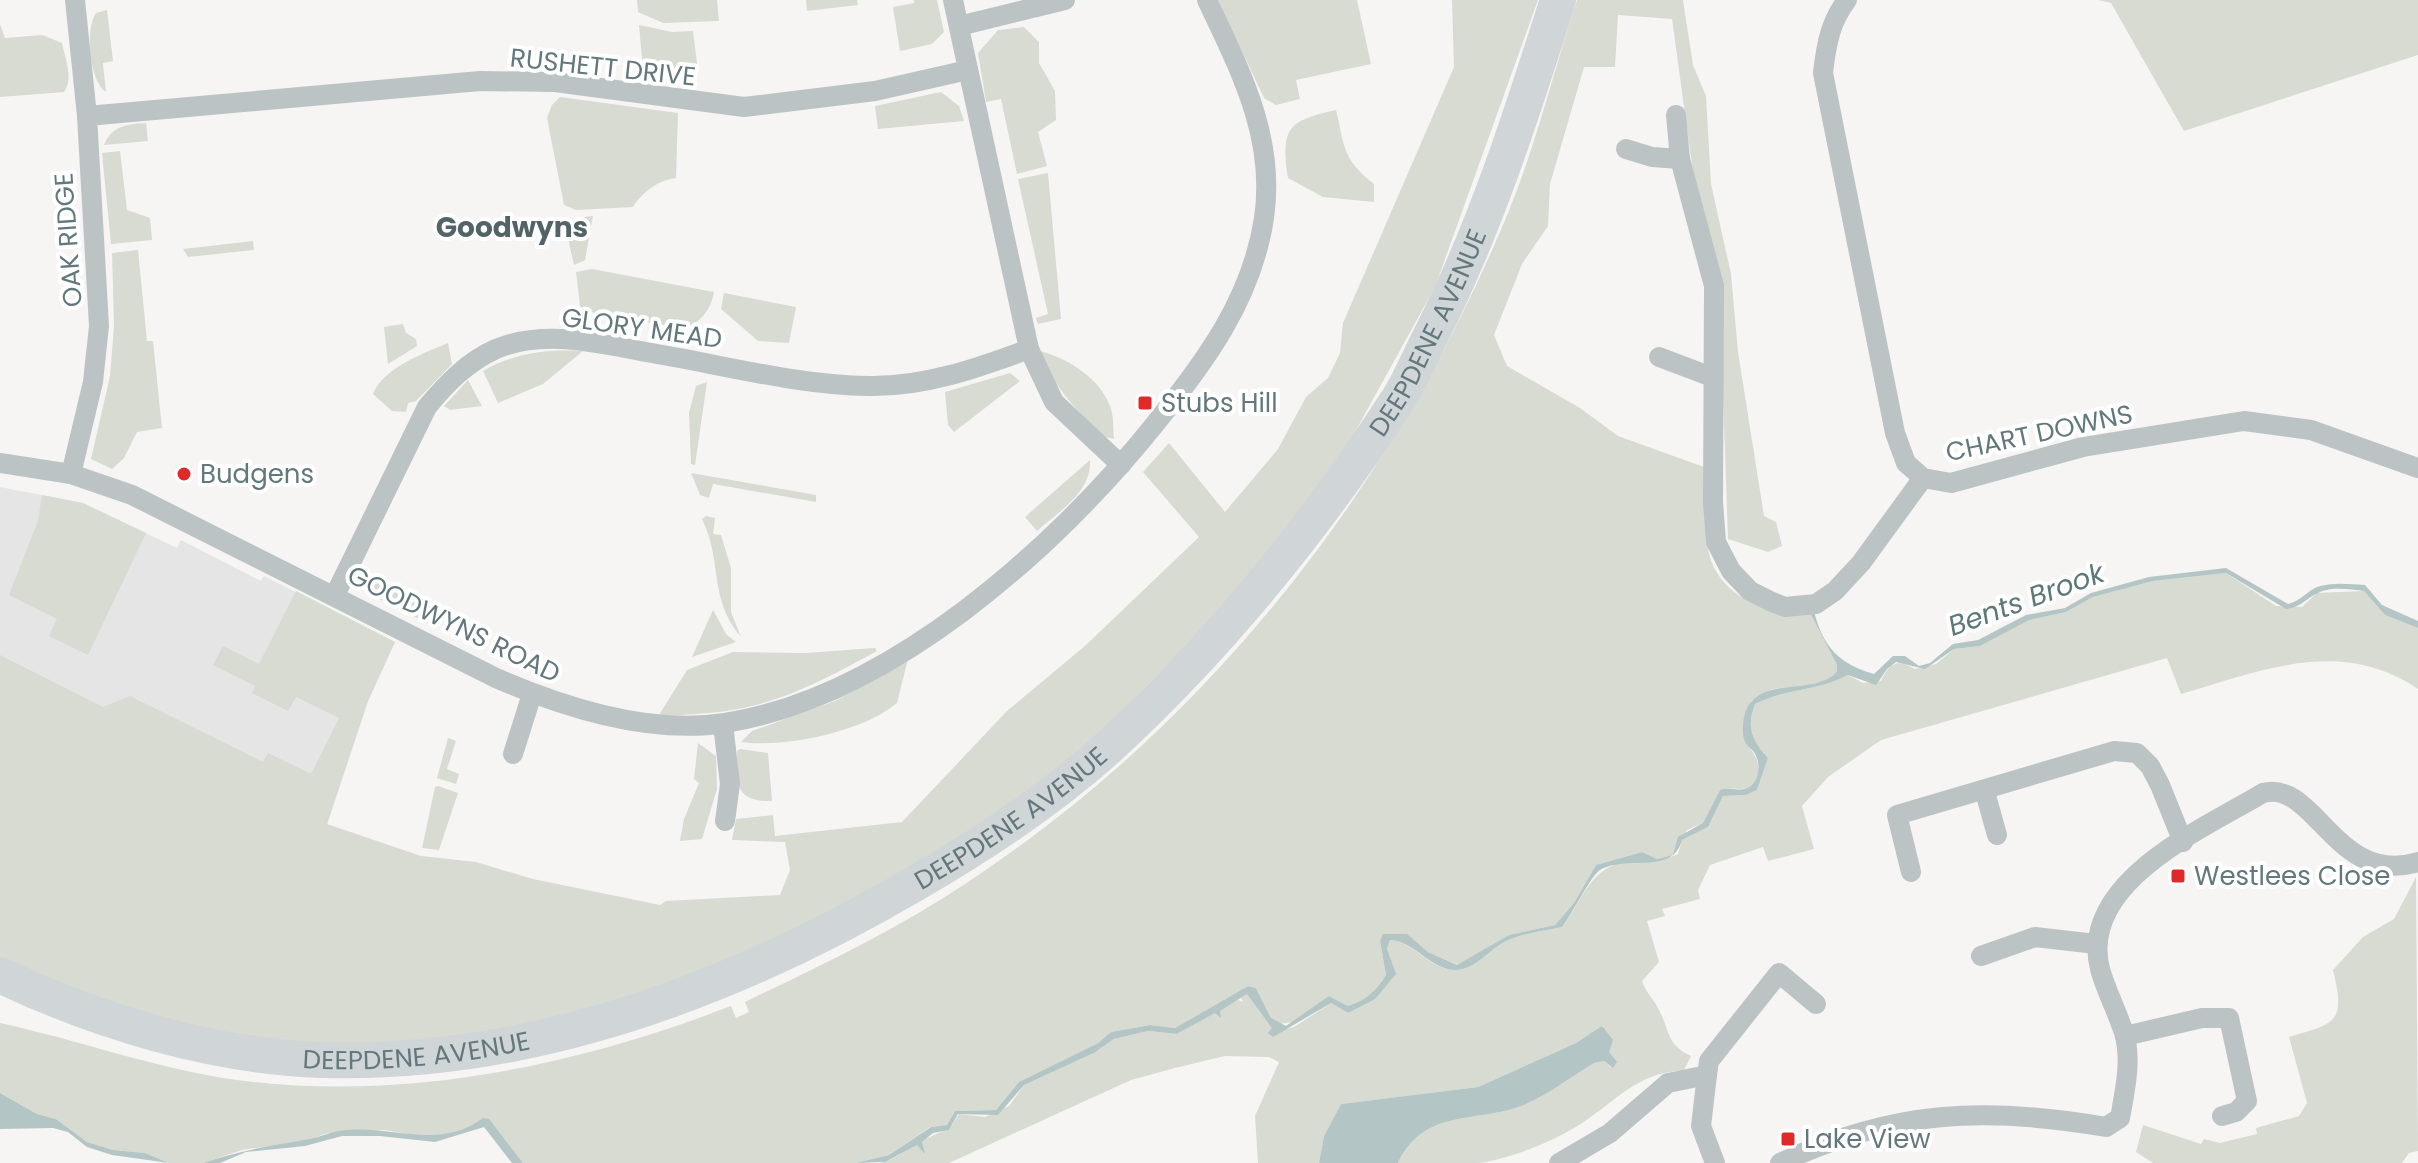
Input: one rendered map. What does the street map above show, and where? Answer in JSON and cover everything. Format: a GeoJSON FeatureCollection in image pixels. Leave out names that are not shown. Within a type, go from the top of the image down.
{"type":"FeatureCollection","features":[{"type":"Feature","properties":{"kind":"highway","name":"DEEPDENE AVENUE"},"geometry":{"type":"LineString","coordinates":[[0,975],[65,1005],[190,1042],[271,1056],[324,1060],[422,1057],[567,1032],[656,1005],[757,965],[871,909],[994,838],[1109,747],[1205,651],[1286,555],[1401,395],[1450,299],[1489,207],[1558,0]]}},
{"type":"Feature","properties":{"kind":"highway","name":"DEEPDENE AVENUE"},"geometry":{"type":"LineString","coordinates":[[0,1000],[65,1005]]}},
{"type":"Feature","properties":{"kind":"street","name":"OAK RIDGE"},"geometry":{"type":"LineString","coordinates":[[71,474],[93,382],[99,326],[87,116],[75,0]]}},
{"type":"Feature","properties":{"kind":"street"},"geometry":{"type":"LineString","coordinates":[[953,0],[1029,349],[1054,402],[1121,465]]}},
{"type":"Feature","properties":{"kind":"street"},"geometry":{"type":"LineString","coordinates":[[959,26],[1065,0]]}},
{"type":"Feature","properties":{"kind":"street","name":"GOODWYNS ROAD"},"geometry":{"type":"LineString","coordinates":[[0,463],[71,474],[132,495],[532,694],[604,715],[653,722],[723,724],[766,714],[825,693],[935,630],[995,589],[1037,553],[1121,465],[1221,336],[1246,289],[1265,216],[1265,163],[1251,93],[1207,0]]}},
{"type":"Feature","properties":{"kind":"street","name":"CHART DOWNS"},"geometry":{"type":"LineString","coordinates":[[1847,0],[1838,11],[1827,41],[1823,73],[1895,433],[1906,463],[1923,478],[1951,483],[2083,447],[2244,421],[2311,430],[2418,468]]}},
{"type":"Feature","properties":{"kind":"street","name":"RUSHETT DRIVE"},"geometry":{"type":"LineString","coordinates":[[87,116],[480,81],[555,82],[744,107],[875,91],[968,70]]}},
{"type":"Feature","properties":{"kind":"street"},"geometry":{"type":"LineString","coordinates":[[1676,115],[1680,159],[1714,286],[1712,377],[1716,542],[1740,582],[1770,601],[1800,607],[1816,604],[1835,591],[1861,563],[1923,478]]}},
{"type":"Feature","properties":{"kind":"street"},"geometry":{"type":"LineString","coordinates":[[1626,149],[1652,157],[1680,159]]}},
{"type":"Feature","properties":{"kind":"street","name":"GLORY MEAD"},"geometry":{"type":"LineString","coordinates":[[335,595],[427,407],[447,382],[474,360],[498,348],[568,338],[777,374],[870,386],[940,378],[1029,349]]}},
{"type":"Feature","properties":{"kind":"street"},"geometry":{"type":"LineString","coordinates":[[1659,357],[1712,377]]}},
{"type":"Feature","properties":{"kind":"street"},"geometry":{"type":"LineString","coordinates":[[513,754],[532,694]]}},
{"type":"Feature","properties":{"kind":"street"},"geometry":{"type":"LineString","coordinates":[[723,724],[730,784],[725,821]]}},
{"type":"Feature","properties":{"kind":"street"},"geometry":{"type":"LineString","coordinates":[[1911,872],[1897,815],[1985,792],[2114,751],[2137,753],[2150,766],[2183,842]]}},
{"type":"Feature","properties":{"kind":"street"},"geometry":{"type":"LineString","coordinates":[[1780,1163],[1848,1137],[1951,1114],[2050,1117],[2106,1127],[2120,1118],[2128,1074],[2125,1036],[2100,969],[2096,944],[2104,914],[2116,894],[2133,877],[2263,793],[2278,789],[2292,795],[2354,856],[2381,864],[2418,862]]}},
{"type":"Feature","properties":{"kind":"street"},"geometry":{"type":"LineString","coordinates":[[1985,792],[1997,835]]}},
{"type":"Feature","properties":{"kind":"street"},"geometry":{"type":"LineString","coordinates":[[1981,956],[2035,937],[2096,944]]}},
{"type":"Feature","properties":{"kind":"street"},"geometry":{"type":"LineString","coordinates":[[1715,1163],[1701,1126],[1709,1061],[1779,973],[1816,1004]]}},
{"type":"Feature","properties":{"kind":"street"},"geometry":{"type":"LineString","coordinates":[[2125,1036],[2202,1018],[2229,1018],[2247,1101],[2236,1112],[2222,1116]]}},
{"type":"Feature","properties":{"kind":"street"},"geometry":{"type":"LineString","coordinates":[[1559,1163],[1610,1133],[1668,1083],[1707,1075]]}},
{"type":"Feature","properties":{"kind":"shaded area"},"geometry":{"type":"Polygon","coordinates":[[[637,0],[717,0],[719,21],[663,23],[638,12],[637,0]]]}},
{"type":"Feature","properties":{"kind":"shaded area"},"geometry":{"type":"Polygon","coordinates":[[[806,0],[857,0],[858,5],[807,11],[806,0]]]}},
{"type":"Feature","properties":{"kind":"shaded area"},"geometry":{"type":"Polygon","coordinates":[[[914,0],[937,0],[944,32],[932,44],[900,51],[893,7],[914,3],[914,0]]]}},
{"type":"Feature","properties":{"kind":"shaded area"},"geometry":{"type":"Polygon","coordinates":[[[1218,0],[1357,0],[1371,64],[1296,80],[1300,99],[1276,105],[1264,98],[1218,0]]]}},
{"type":"Feature","properties":{"kind":"shaded area"},"geometry":{"type":"Polygon","coordinates":[[[1452,0],[1538,0],[1435,287],[1345,450],[1248,583],[1085,748],[970,838],[723,969],[480,1039],[370,1046],[267,1043],[152,1019],[0,961],[0,655],[103,707],[130,696],[263,762],[268,753],[311,774],[339,718],[296,697],[288,711],[252,693],[255,686],[213,665],[223,646],[259,664],[296,591],[395,642],[368,701],[327,824],[421,856],[476,862],[533,879],[660,905],[666,901],[780,895],[790,870],[785,842],[732,840],[736,819],[773,815],[775,836],[902,822],[1007,711],[1086,645],[1199,537],[1143,472],[1169,443],[1225,512],[1278,449],[1306,397],[1328,378],[1340,353],[1343,323],[1454,67],[1452,0]]]}},
{"type":"Feature","properties":{"kind":"shaded area"},"geometry":{"type":"Polygon","coordinates":[[[1577,0],[1683,0],[1693,65],[1706,96],[1711,184],[1731,274],[1738,352],[1764,516],[1776,522],[1782,546],[1768,552],[1728,539],[1719,276],[1693,172],[1672,19],[1618,15],[1615,67],[1584,67],[1550,184],[1548,226],[1522,264],[1494,335],[1507,366],[1580,408],[1618,436],[1704,467],[1708,549],[1721,579],[1733,591],[1761,607],[1777,611],[1809,611],[1837,665],[1837,673],[1823,682],[1771,690],[1751,701],[1746,744],[1757,760],[1757,779],[1746,788],[1720,790],[1703,823],[1687,830],[1674,855],[1657,859],[1642,852],[1596,865],[1574,903],[1555,925],[1509,935],[1458,965],[1428,952],[1407,935],[1380,941],[1386,975],[1370,994],[1348,1006],[1329,996],[1295,1022],[1278,1024],[1271,1018],[1256,988],[1248,986],[1175,1028],[1150,1025],[1111,1032],[1098,1043],[1019,1082],[996,1110],[955,1111],[947,1125],[930,1127],[889,1155],[855,1163],[523,1163],[489,1120],[454,1133],[426,1137],[384,1130],[328,1133],[307,1140],[242,1150],[203,1163],[169,1163],[145,1153],[113,1150],[87,1142],[56,1119],[37,1114],[0,1093],[0,1023],[207,1075],[300,1086],[426,1082],[551,1062],[612,1046],[731,1006],[736,1018],[749,1012],[745,1002],[889,930],[971,880],[1059,816],[1142,746],[1218,669],[1289,587],[1353,499],[1411,408],[1463,312],[1508,213],[1577,0]]]}},
{"type":"Feature","properties":{"kind":"shaded area"},"geometry":{"type":"Polygon","coordinates":[[[2098,0],[2418,0],[2418,55],[2184,131],[2111,3],[2098,0]]]}},
{"type":"Feature","properties":{"kind":"shaded area"},"geometry":{"type":"Polygon","coordinates":[[[107,10],[113,61],[103,63],[106,92],[100,86],[92,66],[90,42],[96,13],[107,10]]]}},
{"type":"Feature","properties":{"kind":"shaded area"},"geometry":{"type":"Polygon","coordinates":[[[0,24],[5,38],[42,35],[62,43],[69,75],[64,92],[0,97],[0,24]]]}},
{"type":"Feature","properties":{"kind":"shaded area"},"geometry":{"type":"Polygon","coordinates":[[[639,25],[672,32],[693,31],[698,72],[643,69],[639,25]]]}},
{"type":"Feature","properties":{"kind":"shaded area"},"geometry":{"type":"Polygon","coordinates":[[[1024,27],[1039,42],[1039,63],[1055,91],[1056,120],[1038,132],[1047,166],[1017,174],[1001,99],[986,102],[978,53],[998,30],[1024,27]]]}},
{"type":"Feature","properties":{"kind":"shaded area"},"geometry":{"type":"Polygon","coordinates":[[[941,92],[959,106],[964,121],[878,129],[875,106],[941,92]]]}},
{"type":"Feature","properties":{"kind":"shaded area"},"geometry":{"type":"Polygon","coordinates":[[[560,97],[678,113],[676,178],[652,188],[633,207],[576,210],[564,205],[547,118],[552,105],[560,97]]]}},
{"type":"Feature","properties":{"kind":"shaded area"},"geometry":{"type":"Polygon","coordinates":[[[1336,110],[1346,152],[1374,184],[1374,202],[1323,197],[1288,178],[1286,148],[1291,129],[1307,118],[1336,110]]]}},
{"type":"Feature","properties":{"kind":"shaded area"},"geometry":{"type":"Polygon","coordinates":[[[146,123],[148,141],[104,145],[120,127],[146,123]]]}},
{"type":"Feature","properties":{"kind":"shaded area"},"geometry":{"type":"Polygon","coordinates":[[[120,151],[127,210],[150,218],[152,240],[111,244],[102,153],[120,151]]]}},
{"type":"Feature","properties":{"kind":"shaded area"},"geometry":{"type":"Polygon","coordinates":[[[1048,173],[1061,319],[1038,324],[1036,318],[1048,314],[1018,179],[1048,173]]]}},
{"type":"Feature","properties":{"kind":"shaded area"},"geometry":{"type":"Polygon","coordinates":[[[593,216],[585,260],[574,265],[568,239],[570,226],[574,221],[593,216]]]}},
{"type":"Feature","properties":{"kind":"shaded area"},"geometry":{"type":"Polygon","coordinates":[[[253,241],[254,250],[188,257],[183,249],[253,241]]]}},
{"type":"Feature","properties":{"kind":"shaded area"},"geometry":{"type":"Polygon","coordinates":[[[138,250],[147,341],[153,341],[162,428],[137,432],[124,458],[112,469],[91,459],[110,376],[114,326],[112,253],[138,250]]]}},
{"type":"Feature","properties":{"kind":"shaded area"},"geometry":{"type":"Polygon","coordinates":[[[592,269],[714,292],[704,315],[683,329],[585,311],[580,306],[576,272],[592,269]]]}},
{"type":"Feature","properties":{"kind":"shaded area"},"geometry":{"type":"Polygon","coordinates":[[[724,293],[796,307],[789,343],[758,341],[721,309],[724,293]]]}},
{"type":"Feature","properties":{"kind":"shaded area"},"geometry":{"type":"Polygon","coordinates":[[[403,324],[406,333],[416,339],[417,346],[388,364],[384,327],[403,324]]]}},
{"type":"Feature","properties":{"kind":"shaded area"},"geometry":{"type":"Polygon","coordinates":[[[448,343],[452,364],[416,401],[408,403],[406,412],[392,411],[373,394],[395,369],[448,343]]]}},
{"type":"Feature","properties":{"kind":"shaded area"},"geometry":{"type":"Polygon","coordinates":[[[583,351],[543,384],[498,403],[483,371],[506,360],[531,354],[583,351]]]}},
{"type":"Feature","properties":{"kind":"shaded area"},"geometry":{"type":"Polygon","coordinates":[[[1040,351],[1071,364],[1099,387],[1111,410],[1114,439],[1105,437],[1067,398],[1040,351]]]}},
{"type":"Feature","properties":{"kind":"shaded area"},"geometry":{"type":"Polygon","coordinates":[[[1010,373],[1020,381],[954,432],[948,425],[945,392],[1010,373]]]}},
{"type":"Feature","properties":{"kind":"shaded area"},"geometry":{"type":"Polygon","coordinates":[[[468,380],[482,406],[450,410],[444,406],[468,380]]]}},
{"type":"Feature","properties":{"kind":"shaded area"},"geometry":{"type":"Polygon","coordinates":[[[707,382],[695,465],[691,464],[689,413],[696,386],[707,382]]]}},
{"type":"Feature","properties":{"kind":"shaded area"},"geometry":{"type":"Polygon","coordinates":[[[1090,460],[1086,482],[1080,491],[1037,531],[1025,517],[1090,460]]]}},
{"type":"Feature","properties":{"kind":"shaded area"},"geometry":{"type":"Polygon","coordinates":[[[691,473],[816,495],[816,502],[713,484],[709,498],[700,495],[691,473]]]}},
{"type":"Feature","properties":{"kind":"shaded area"},"geometry":{"type":"Polygon","coordinates":[[[0,487],[83,503],[177,548],[181,540],[261,581],[264,576],[395,642],[368,701],[324,834],[0,929],[0,487]]]}},
{"type":"Feature","properties":{"kind":"shaded area"},"geometry":{"type":"Polygon","coordinates":[[[42,495],[83,503],[146,533],[88,655],[49,636],[57,619],[9,595],[38,521],[42,495]]]}},
{"type":"Feature","properties":{"kind":"shaded area"},"geometry":{"type":"Polygon","coordinates":[[[706,516],[715,518],[713,534],[721,535],[731,568],[731,612],[741,637],[724,608],[702,519],[706,516]]]}},
{"type":"Feature","properties":{"kind":"shaded area"},"geometry":{"type":"Polygon","coordinates":[[[2226,568],[2288,604],[2323,585],[2365,585],[2382,605],[2418,621],[2418,628],[2385,615],[2364,591],[2327,590],[2286,609],[2226,573],[2153,581],[2093,597],[2066,612],[2029,620],[1980,646],[1954,649],[1925,669],[1896,662],[1876,685],[1848,675],[1778,695],[1755,704],[1752,712],[1752,733],[1768,758],[1757,790],[1746,795],[1723,796],[1708,827],[1682,840],[1673,854],[1678,837],[1703,823],[1720,790],[1744,789],[1756,779],[1759,768],[1757,757],[1746,744],[1743,734],[1744,716],[1751,702],[1770,690],[1817,683],[1837,672],[1837,665],[1809,611],[1814,611],[1822,635],[1835,653],[1852,665],[1874,674],[1893,656],[1905,656],[1919,666],[1930,663],[1953,644],[1978,640],[2026,615],[2065,608],[2091,593],[2149,577],[2226,568]]]}},
{"type":"Feature","properties":{"kind":"shaded area"},"geometry":{"type":"Polygon","coordinates":[[[365,572],[402,591],[400,596],[444,616],[437,628],[375,597],[364,582],[365,572]]]}},
{"type":"Feature","properties":{"kind":"shaded area"},"geometry":{"type":"Polygon","coordinates":[[[2226,573],[2276,606],[2302,607],[2317,593],[2364,591],[2385,615],[2418,628],[2418,689],[2389,673],[2360,664],[2331,661],[2271,668],[2181,694],[2167,658],[1881,740],[1828,777],[1802,806],[1814,849],[1768,861],[1763,847],[1710,865],[1698,890],[1700,899],[1662,909],[1665,916],[1647,921],[1659,962],[1642,981],[1673,1042],[1691,1056],[1684,1070],[1667,1072],[1640,1082],[1582,1123],[1546,1142],[1519,1153],[1479,1163],[1398,1163],[1409,1145],[1437,1125],[1524,1105],[1594,1063],[1604,1061],[1612,1068],[1603,1026],[1576,1043],[1478,1087],[1341,1104],[1324,1136],[1319,1163],[1258,1163],[1255,1116],[1279,1062],[1269,1057],[1225,1056],[1131,1080],[949,1163],[881,1163],[931,1136],[949,1130],[959,1114],[985,1117],[1009,1106],[1024,1085],[1094,1053],[1114,1039],[1148,1031],[1177,1034],[1238,1000],[1243,1002],[1241,998],[1247,994],[1278,1031],[1294,1027],[1331,1003],[1348,1013],[1395,974],[1387,949],[1390,940],[1407,945],[1439,966],[1457,970],[1471,966],[1506,941],[1562,927],[1589,885],[1605,869],[1630,861],[1678,854],[1682,840],[1708,827],[1723,796],[1746,795],[1757,790],[1768,758],[1754,739],[1751,720],[1755,704],[1766,699],[1848,675],[1863,683],[1881,681],[1895,664],[1915,669],[1936,664],[1954,649],[1980,646],[2029,619],[2066,612],[2093,597],[2153,581],[2226,573]]]}},
{"type":"Feature","properties":{"kind":"shaded area"},"geometry":{"type":"Polygon","coordinates":[[[713,610],[726,634],[736,642],[692,657],[713,610]]]}},
{"type":"Feature","properties":{"kind":"shaded area"},"geometry":{"type":"Polygon","coordinates":[[[875,648],[877,651],[822,680],[773,700],[721,712],[659,715],[687,670],[733,652],[806,653],[875,648]]]}},
{"type":"Feature","properties":{"kind":"shaded area"},"geometry":{"type":"Polygon","coordinates":[[[908,659],[897,703],[864,722],[801,740],[741,742],[752,731],[835,701],[908,659]]]}},
{"type":"Feature","properties":{"kind":"shaded area"},"geometry":{"type":"Polygon","coordinates":[[[448,738],[456,741],[447,769],[459,774],[456,784],[437,778],[448,738]]]}},
{"type":"Feature","properties":{"kind":"shaded area"},"geometry":{"type":"Polygon","coordinates":[[[698,743],[716,756],[717,789],[702,839],[680,841],[684,819],[699,783],[694,779],[698,743]]]}},
{"type":"Feature","properties":{"kind":"shaded area"},"geometry":{"type":"Polygon","coordinates":[[[737,751],[768,753],[772,801],[750,798],[740,788],[737,751]]]}},
{"type":"Feature","properties":{"kind":"shaded area"},"geometry":{"type":"Polygon","coordinates":[[[435,787],[458,793],[439,850],[422,848],[435,787]]]}},
{"type":"Feature","properties":{"kind":"shaded area"},"geometry":{"type":"Polygon","coordinates":[[[1642,852],[1657,859],[1672,855],[1659,861],[1623,864],[1600,870],[1562,927],[1506,941],[1464,969],[1439,966],[1407,945],[1390,940],[1387,949],[1396,974],[1375,999],[1348,1013],[1331,1003],[1273,1037],[1268,1033],[1272,1028],[1247,994],[1220,1011],[1221,1018],[1215,1013],[1177,1034],[1148,1031],[1114,1039],[1094,1053],[1024,1085],[998,1115],[958,1114],[949,1130],[933,1133],[922,1142],[925,1154],[917,1145],[885,1162],[855,1163],[889,1155],[931,1127],[947,1125],[955,1111],[996,1110],[1019,1082],[1098,1043],[1111,1032],[1150,1025],[1175,1028],[1248,986],[1256,988],[1271,1018],[1286,1026],[1329,996],[1348,1006],[1374,990],[1386,975],[1380,941],[1383,934],[1407,934],[1428,952],[1457,965],[1509,935],[1555,925],[1574,903],[1596,865],[1642,852]]]}},
{"type":"Feature","properties":{"kind":"shaded area"},"geometry":{"type":"Polygon","coordinates":[[[2416,877],[2418,1151],[2409,1153],[2402,1163],[2153,1163],[2136,1152],[2143,1125],[2201,1144],[2204,1139],[2220,1143],[2257,1134],[2256,1128],[2299,1116],[2307,1103],[2289,1037],[2318,1028],[2334,1018],[2338,1001],[2333,970],[2363,937],[2394,919],[2416,877]]]}},
{"type":"Feature","properties":{"kind":"shaded area"},"geometry":{"type":"Polygon","coordinates":[[[1602,1026],[1613,1040],[1609,1052],[1617,1062],[1613,1068],[1604,1061],[1594,1063],[1524,1105],[1437,1125],[1409,1145],[1398,1163],[1319,1163],[1324,1136],[1341,1104],[1478,1087],[1576,1043],[1602,1026]]]}},
{"type":"Feature","properties":{"kind":"shaded area"},"geometry":{"type":"Polygon","coordinates":[[[0,1093],[37,1114],[56,1119],[87,1142],[113,1150],[145,1153],[169,1163],[112,1155],[87,1147],[68,1132],[53,1128],[0,1129],[0,1093]]]}},
{"type":"Feature","properties":{"kind":"shaded area"},"geometry":{"type":"Polygon","coordinates":[[[483,1118],[489,1119],[523,1163],[512,1163],[484,1127],[435,1142],[380,1136],[342,1136],[305,1146],[246,1152],[220,1163],[203,1163],[241,1152],[341,1131],[451,1133],[483,1118]]]}},
{"type":"Feature","properties":{"kind":"place","name":"Stubs Hill"},"geometry":{"type":"Point","coordinates":[1145,403]}},
{"type":"Feature","properties":{"kind":"place","name":"Budgens"},"geometry":{"type":"Point","coordinates":[184,474]}},
{"type":"Feature","properties":{"kind":"place","name":"Westlees Close"},"geometry":{"type":"Point","coordinates":[2178,876]}},
{"type":"Feature","properties":{"kind":"place","name":"Lake View"},"geometry":{"type":"Point","coordinates":[1788,1139]}},
{"type":"Feature","properties":{"kind":"district","name":"Goodwyns"},"geometry":{"type":"Point","coordinates":[512,227]}},
{"type":"Feature","properties":{"kind":"water label","name":"Bents Brook"},"geometry":{"type":"Point","coordinates":[2026,599]}}]}
